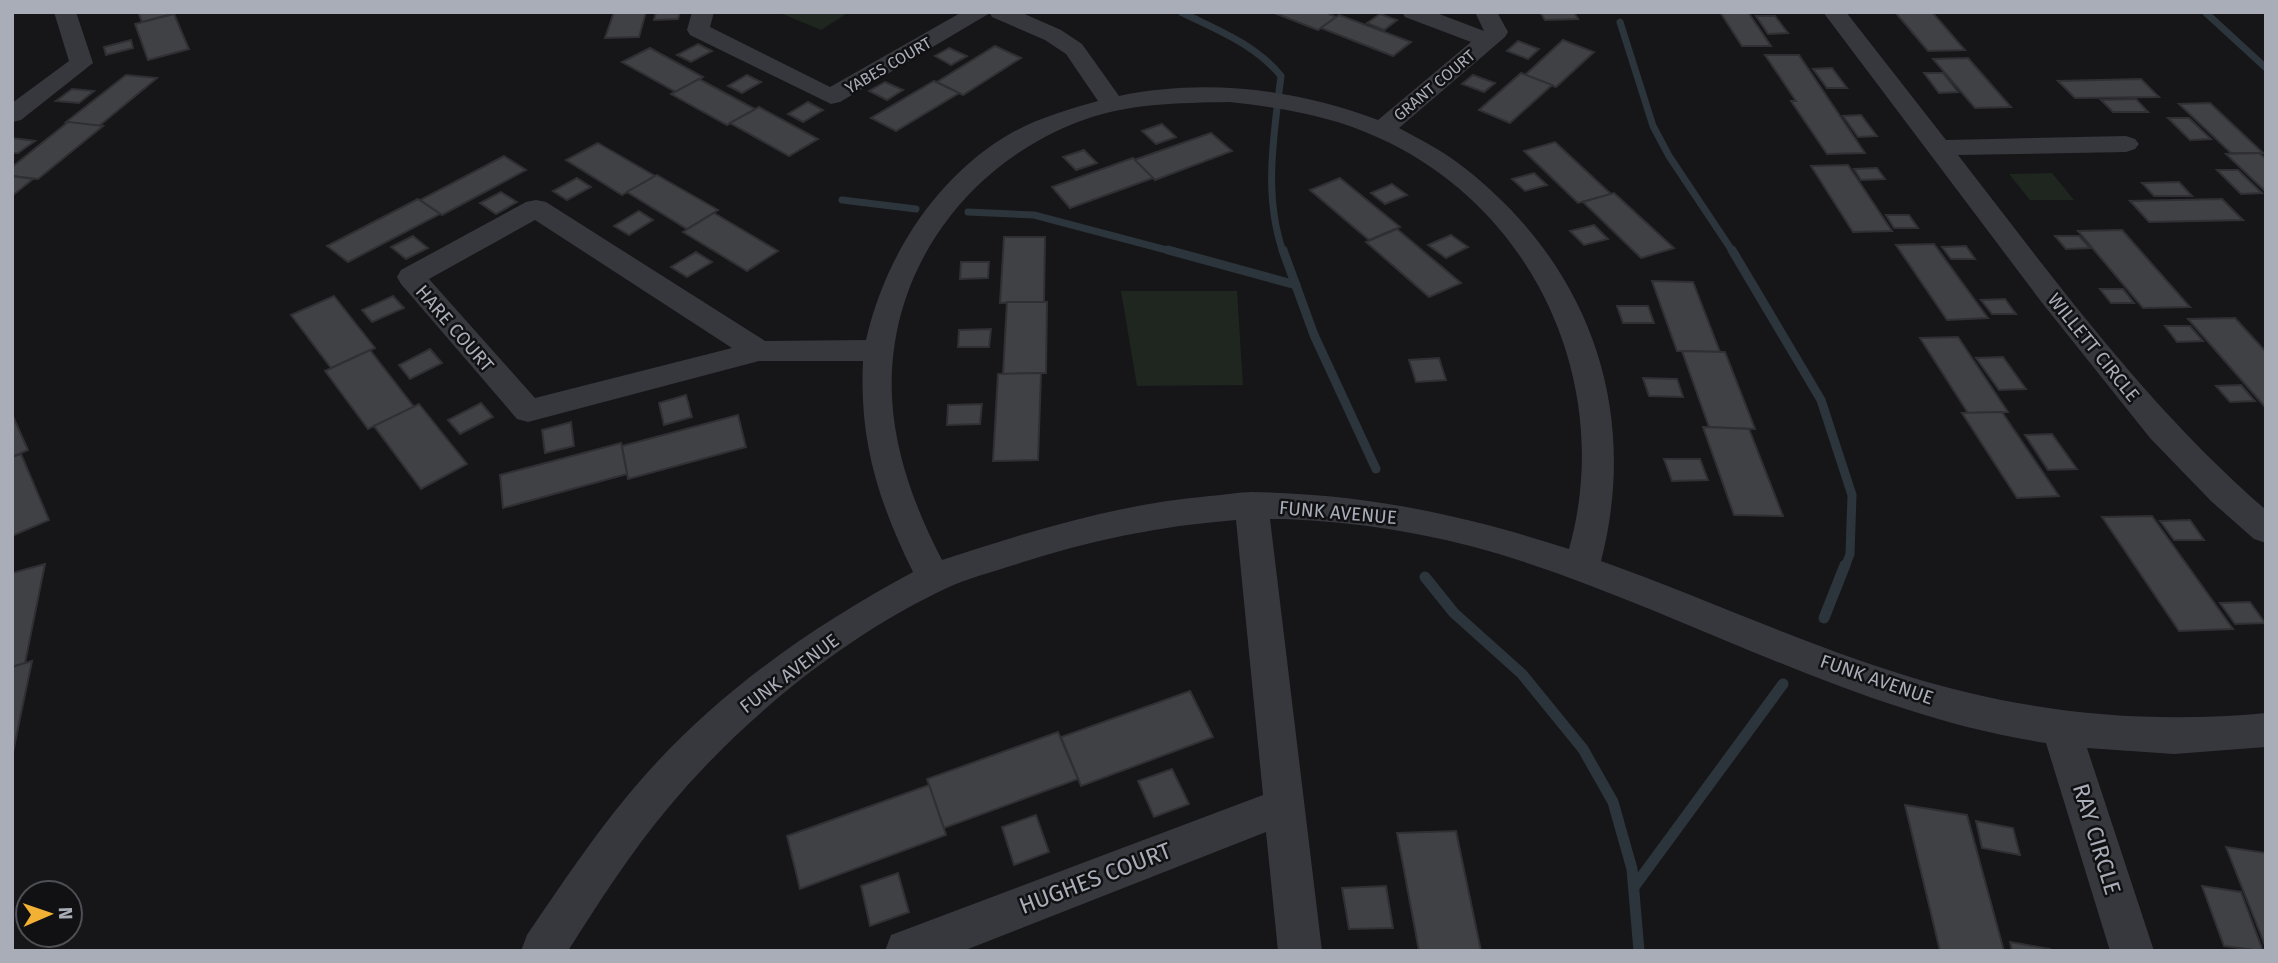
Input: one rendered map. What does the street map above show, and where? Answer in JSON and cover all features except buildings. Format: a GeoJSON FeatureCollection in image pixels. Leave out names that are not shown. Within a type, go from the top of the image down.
{"type":"FeatureCollection","features":[{"type":"Feature","properties":{"kind":"street"},"geometry":{"type":"LineString","coordinates":[[12,115],[81,63],[65,12]]}},
{"type":"Feature","properties":{"kind":"street","name":"YABES COURT"},"geometry":{"type":"LineString","coordinates":[[703,12],[698,30],[831,97],[979,12]]}},
{"type":"Feature","properties":{"kind":"street"},"geometry":{"type":"LineString","coordinates":[[1000,12],[1053,35],[1074,49],[1112,104]]}},
{"type":"Feature","properties":{"kind":"street","name":"GRANT COURT"},"geometry":{"type":"LineString","coordinates":[[1413,12],[1487,40]]}},
{"type":"Feature","properties":{"kind":"street","name":"GRANT COURT"},"geometry":{"type":"LineString","coordinates":[[1381,130],[1497,32],[1486,12]]}},
{"type":"Feature","properties":{"kind":"street","name":"WILLETT CIRCLE"},"geometry":{"type":"LineString","coordinates":[[1834,12],[2053,297],[2161,430],[2223,492],[2266,530]]}},
{"type":"Feature","properties":{"kind":"street"},"geometry":{"type":"LineString","coordinates":[[933,578],[907,527],[886,466],[877,405],[877,350],[889,305],[909,256],[935,217],[960,188],[1001,151],[1027,134],[1065,118],[1112,104],[1179,96],[1242,96],[1299,105],[1381,130],[1430,156],[1491,207],[1543,268],[1579,337],[1592,377],[1599,438],[1593,519],[1581,568]]}},
{"type":"Feature","properties":{"kind":"street"},"geometry":{"type":"LineString","coordinates":[[1939,148],[2126,144]]}},
{"type":"Feature","properties":{"kind":"street","name":"HARE COURT"},"geometry":{"type":"LineString","coordinates":[[759,351],[536,208],[411,278],[528,411],[759,351],[877,350]]}},
{"type":"Feature","properties":{"kind":"street"},"geometry":{"type":"LineString","coordinates":[[1251,505],[1300,951]]}},
{"type":"Feature","properties":{"kind":"street","name":"FUNK AVENUE"},"geometry":{"type":"LineString","coordinates":[[542,951],[634,818],[691,754],[775,681],[884,606],[933,578],[1050,538],[1105,523],[1200,508],[1251,505],[1324,508],[1424,521],[1497,539],[1581,568],[1903,691],[2002,717],[2062,728],[2126,735],[2266,730]]}},
{"type":"Feature","properties":{"kind":"street","name":"RAY CIRCLE"},"geometry":{"type":"LineString","coordinates":[[2062,728],[2132,951]]}},
{"type":"Feature","properties":{"kind":"street","name":"HUGHES COURT"},"geometry":{"type":"LineString","coordinates":[[907,951],[1283,806]]}},
{"type":"Feature","properties":{"kind":"shaded area"},"geometry":{"type":"Polygon","coordinates":[[[778,12],[849,12],[821,30],[778,12]]]}},
{"type":"Feature","properties":{"kind":"shaded area"},"geometry":{"type":"Polygon","coordinates":[[[2052,173],[2074,200],[2030,200],[2009,174],[2052,173]]]}},
{"type":"Feature","properties":{"kind":"shaded area"},"geometry":{"type":"Polygon","coordinates":[[[1121,291],[1237,291],[1243,385],[1137,386],[1121,291]]]}},
{"type":"Feature","properties":{"kind":"waterway"},"geometry":{"type":"LineString","coordinates":[[1181,12],[1247,46],[1281,76],[1273,142],[1272,187],[1273,209],[1283,252]]}},
{"type":"Feature","properties":{"kind":"waterway"},"geometry":{"type":"LineString","coordinates":[[2205,12],[2266,68]]}},
{"type":"Feature","properties":{"kind":"waterway"},"geometry":{"type":"LineString","coordinates":[[1620,22],[1653,126],[1669,156],[1733,252]]}},
{"type":"Feature","properties":{"kind":"waterway"},"geometry":{"type":"LineString","coordinates":[[842,200],[916,209]]}},
{"type":"Feature","properties":{"kind":"waterway"},"geometry":{"type":"LineString","coordinates":[[968,212],[1034,215],[1174,252]]}},
{"type":"Feature","properties":{"kind":"waterway"},"geometry":{"type":"LineString","coordinates":[[1168,250],[1296,285]]}},
{"type":"Feature","properties":{"kind":"waterway"},"geometry":{"type":"LineString","coordinates":[[1283,250],[1296,285]]}},
{"type":"Feature","properties":{"kind":"waterway"},"geometry":{"type":"LineString","coordinates":[[1732,250],[1821,400],[1852,495],[1850,554],[1845,567]]}},
{"type":"Feature","properties":{"kind":"waterway"},"geometry":{"type":"LineString","coordinates":[[1296,285],[1314,335],[1376,469]]}},
{"type":"Feature","properties":{"kind":"waterway"},"geometry":{"type":"LineString","coordinates":[[1824,618],[1845,565]]}},
{"type":"Feature","properties":{"kind":"waterway"},"geometry":{"type":"LineString","coordinates":[[1425,577],[1454,613],[1522,674],[1583,749],[1613,802],[1632,869],[1639,951]]}},
{"type":"Feature","properties":{"kind":"waterway"},"geometry":{"type":"LineString","coordinates":[[1634,887],[1783,684]]}}]}
